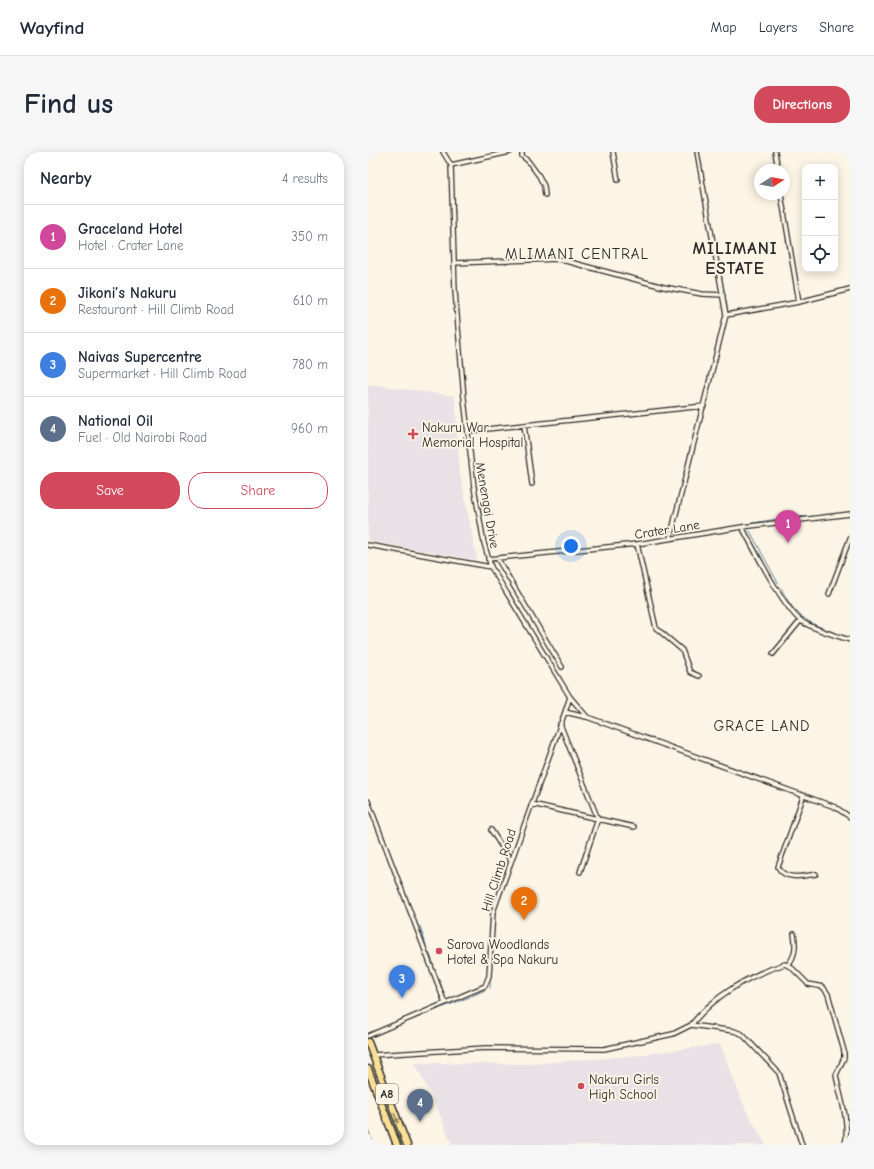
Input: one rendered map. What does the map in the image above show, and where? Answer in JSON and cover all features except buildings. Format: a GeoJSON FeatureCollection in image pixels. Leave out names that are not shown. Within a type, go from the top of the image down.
{"type":"FeatureCollection","features":[{"type":"Feature","properties":{"kind":"highway","name":"A8"},"geometry":{"type":"LineString","coordinates":[[368,1042],[403,1136],[408,1145]]}},
{"type":"Feature","properties":{"kind":"highway","name":"A8"},"geometry":{"type":"LineString","coordinates":[[368,1069],[396,1143]]}},
{"type":"Feature","properties":{"kind":"street","name":"Menengai Drive"},"geometry":{"type":"LineString","coordinates":[[443,152],[451,165],[455,291],[468,431],[474,487],[488,559],[491,567],[570,697],[587,717]]}},
{"type":"Feature","properties":{"kind":"street"},"geometry":{"type":"LineString","coordinates":[[451,165],[510,152]]}},
{"type":"Feature","properties":{"kind":"street"},"geometry":{"type":"LineString","coordinates":[[522,152],[522,156],[528,161],[542,180],[546,195]]}},
{"type":"Feature","properties":{"kind":"street"},"geometry":{"type":"LineString","coordinates":[[613,152],[618,180]]}},
{"type":"Feature","properties":{"kind":"street"},"geometry":{"type":"LineString","coordinates":[[670,538],[726,315],[697,152]]}},
{"type":"Feature","properties":{"kind":"street"},"geometry":{"type":"LineString","coordinates":[[775,152],[777,164]]}},
{"type":"Feature","properties":{"kind":"street"},"geometry":{"type":"LineString","coordinates":[[782,200],[799,302]]}},
{"type":"Feature","properties":{"kind":"street"},"geometry":{"type":"LineString","coordinates":[[454,263],[558,259],[664,287],[702,294],[723,294]]}},
{"type":"Feature","properties":{"kind":"street"},"geometry":{"type":"LineString","coordinates":[[726,315],[799,302],[850,289]]}},
{"type":"Feature","properties":{"kind":"street"},"geometry":{"type":"LineString","coordinates":[[468,431],[704,406]]}},
{"type":"Feature","properties":{"kind":"street"},"geometry":{"type":"LineString","coordinates":[[524,425],[532,484]]}},
{"type":"Feature","properties":{"kind":"street","name":"Crater Lane"},"geometry":{"type":"LineString","coordinates":[[488,559],[637,544],[742,527],[850,514]]}},
{"type":"Feature","properties":{"kind":"street"},"geometry":{"type":"LineString","coordinates":[[742,527],[774,583],[794,614],[809,625],[850,640]]}},
{"type":"Feature","properties":{"kind":"street"},"geometry":{"type":"LineString","coordinates":[[829,594],[850,538]]}},
{"type":"Feature","properties":{"kind":"street"},"geometry":{"type":"LineString","coordinates":[[637,544],[656,628],[682,650],[690,672],[699,676]]}},
{"type":"Feature","properties":{"kind":"street"},"geometry":{"type":"LineString","coordinates":[[368,545],[491,567]]}},
{"type":"Feature","properties":{"kind":"street"},"geometry":{"type":"LineString","coordinates":[[497,558],[562,668]]}},
{"type":"Feature","properties":{"kind":"street"},"geometry":{"type":"LineString","coordinates":[[772,654],[801,620]]}},
{"type":"Feature","properties":{"kind":"street","name":"Hill Climb Road"},"geometry":{"type":"LineString","coordinates":[[368,1036],[483,988],[488,982],[492,916],[570,697]]}},
{"type":"Feature","properties":{"kind":"street"},"geometry":{"type":"LineString","coordinates":[[565,712],[587,717],[835,807],[850,817]]}},
{"type":"Feature","properties":{"kind":"street"},"geometry":{"type":"LineString","coordinates":[[560,724],[598,819],[580,872]]}},
{"type":"Feature","properties":{"kind":"street"},"geometry":{"type":"LineString","coordinates":[[804,797],[778,866],[782,872],[790,876],[816,874]]}},
{"type":"Feature","properties":{"kind":"street"},"geometry":{"type":"LineString","coordinates":[[368,801],[446,1003]]}},
{"type":"Feature","properties":{"kind":"street"},"geometry":{"type":"LineString","coordinates":[[532,804],[634,827]]}},
{"type":"Feature","properties":{"kind":"street"},"geometry":{"type":"LineString","coordinates":[[491,830],[511,861]]}},
{"type":"Feature","properties":{"kind":"street"},"geometry":{"type":"LineString","coordinates":[[788,965],[796,947],[794,934]]}},
{"type":"Feature","properties":{"kind":"street"},"geometry":{"type":"LineString","coordinates":[[372,1055],[480,1048],[604,1049],[673,1034],[691,1025],[701,1012],[738,984],[785,964],[788,965],[808,984],[823,987],[828,994],[844,1051],[844,1058],[836,1075],[846,1107],[847,1143]]}},
{"type":"Feature","properties":{"kind":"street"},"geometry":{"type":"LineString","coordinates":[[691,1025],[738,1032],[777,1070],[802,1145]]}},
{"type":"Feature","properties":{"kind":"shaded area","name":"Nakuru War Memorial Hospital"},"geometry":{"type":"Polygon","coordinates":[[[368,384],[455,396],[460,473],[477,560],[368,541],[368,384]]]}},
{"type":"Feature","properties":{"kind":"shaded area","name":"Nakuru Girls High School"},"geometry":{"type":"Polygon","coordinates":[[[720,1044],[745,1108],[766,1145],[452,1145],[439,1112],[415,1063],[529,1064],[631,1056],[720,1044]]]}},
{"type":"Feature","properties":{"kind":"waterway"},"geometry":{"type":"LineString","coordinates":[[817,516],[833,514]]}},
{"type":"Feature","properties":{"kind":"waterway"},"geometry":{"type":"LineString","coordinates":[[730,527],[794,516],[809,517]]}},
{"type":"Feature","properties":{"kind":"waterway"},"geometry":{"type":"LineString","coordinates":[[750,531],[778,583]]}},
{"type":"Feature","properties":{"kind":"waterway"},"geometry":{"type":"LineString","coordinates":[[781,588],[798,614],[821,627],[842,635]]}},
{"type":"Feature","properties":{"kind":"waterway"},"geometry":{"type":"LineString","coordinates":[[842,639],[850,642]]}},
{"type":"Feature","properties":{"kind":"waterway"},"geometry":{"type":"LineString","coordinates":[[420,926],[426,945]]}},
{"type":"Feature","properties":{"kind":"waterway"},"geometry":{"type":"LineString","coordinates":[[490,988],[493,945]]}},
{"type":"Feature","properties":{"kind":"waterway"},"geometry":{"type":"LineString","coordinates":[[429,952],[434,965]]}},
{"type":"Feature","properties":{"kind":"waterway"},"geometry":{"type":"LineString","coordinates":[[439,978],[445,997]]}},
{"type":"Feature","properties":{"kind":"waterway"},"geometry":{"type":"LineString","coordinates":[[472,996],[485,990]]}},
{"type":"Feature","properties":{"kind":"waterway"},"geometry":{"type":"LineString","coordinates":[[441,1008],[470,997]]}},
{"type":"Feature","properties":{"kind":"waterway"},"geometry":{"type":"LineString","coordinates":[[414,1019],[439,1009]]}},
{"type":"Feature","properties":{"kind":"railway"},"geometry":{"type":"LineString","coordinates":[[368,1130],[374,1145]]}},
{"type":"Feature","properties":{"kind":"place","name":"Nakuru War Memorial Hospital"},"geometry":{"type":"Point","coordinates":[413,434]}},
{"type":"Feature","properties":{"kind":"place","name":"Graceland Hotel"},"geometry":{"type":"Point","coordinates":[788,543]}},
{"type":"Feature","properties":{"kind":"place","name":"Jikoni’s Nakuru"},"geometry":{"type":"Point","coordinates":[524,920]}},
{"type":"Feature","properties":{"kind":"place","name":"Sarova Woodlands Hotel & Spa Nakuru"},"geometry":{"type":"Point","coordinates":[439,951]}},
{"type":"Feature","properties":{"kind":"place","name":"Naivas Supercentre"},"geometry":{"type":"Point","coordinates":[402,998]}},
{"type":"Feature","properties":{"kind":"place","name":"Nakuru Girls High School"},"geometry":{"type":"Point","coordinates":[581,1086]}},
{"type":"Feature","properties":{"kind":"place","name":"National Oil"},"geometry":{"type":"Point","coordinates":[420,1122]}},
{"type":"Feature","properties":{"kind":"district","name":"MLIMANI CENTRAL"},"geometry":{"type":"Point","coordinates":[577,254]}},
{"type":"Feature","properties":{"kind":"district","name":"MILIMANI ESTATE"},"geometry":{"type":"Point","coordinates":[735,258]}},
{"type":"Feature","properties":{"kind":"district","name":"GRACE LAND"},"geometry":{"type":"Point","coordinates":[762,726]}}]}
